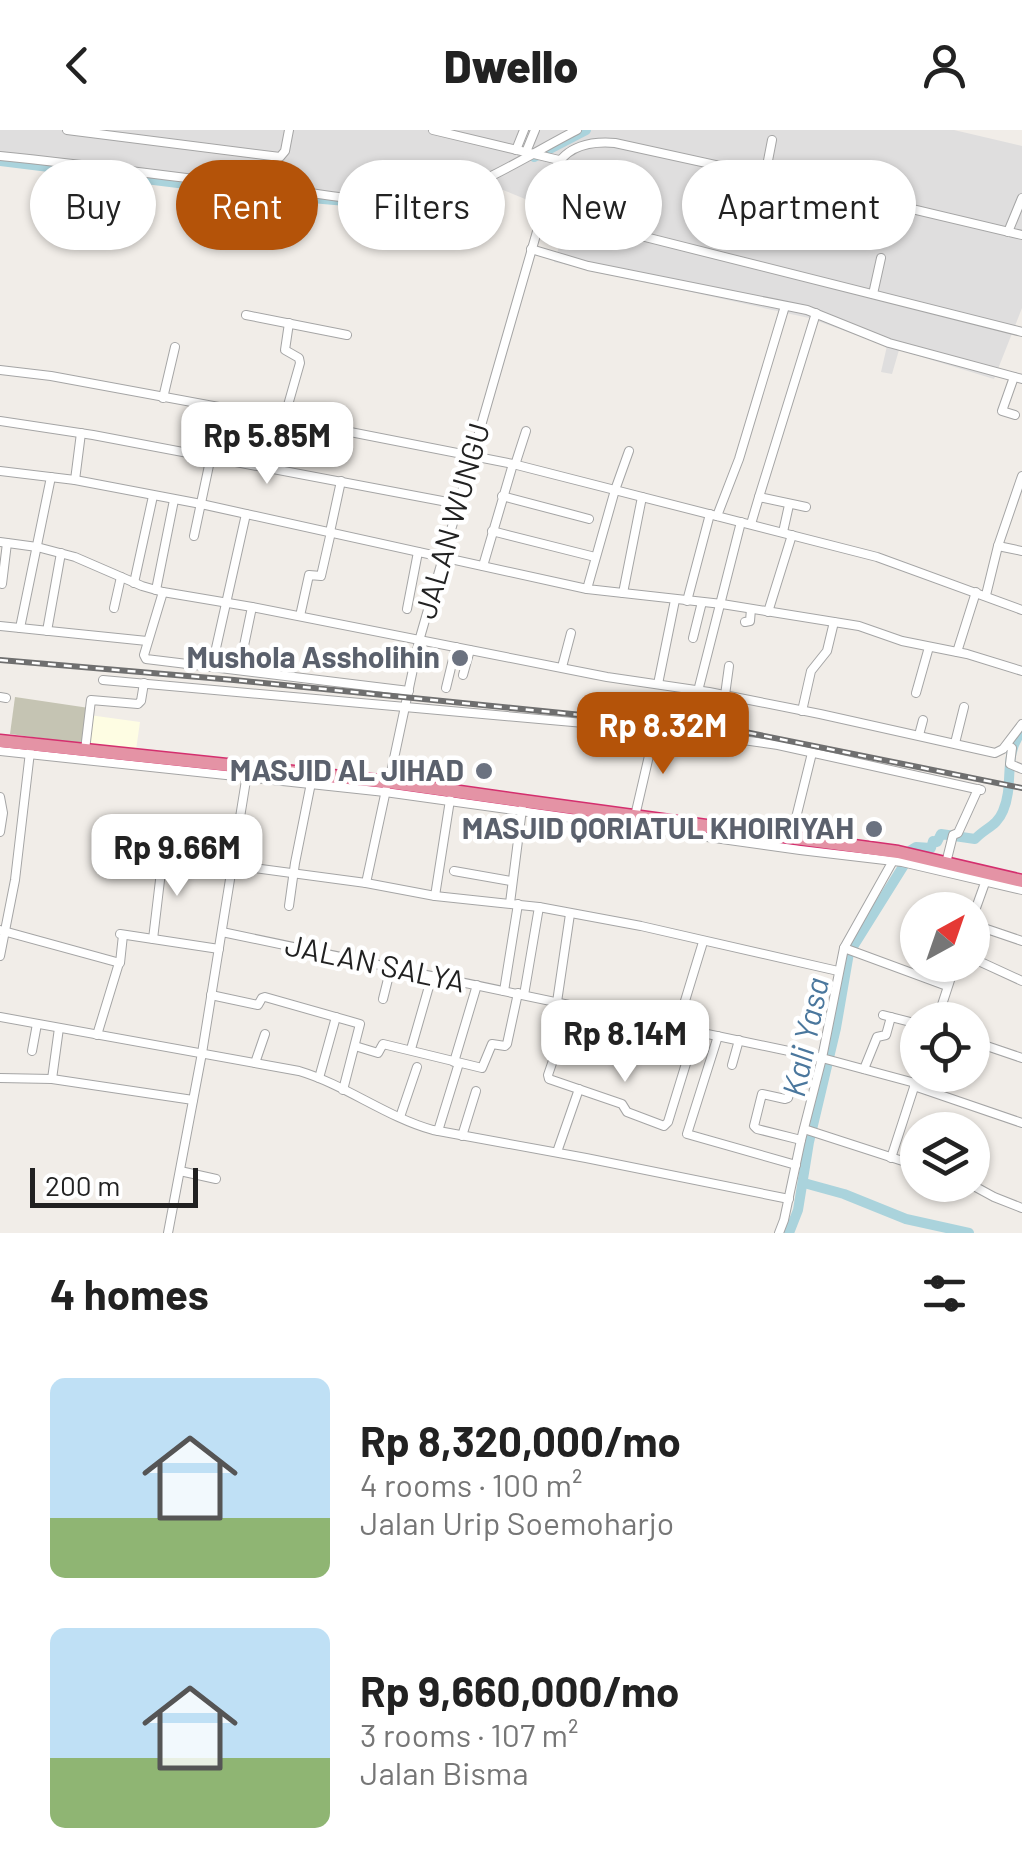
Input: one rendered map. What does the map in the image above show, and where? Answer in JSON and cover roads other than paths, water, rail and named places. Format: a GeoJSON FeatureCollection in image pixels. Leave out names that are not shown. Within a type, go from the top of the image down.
{"type":"FeatureCollection","features":[{"type":"Feature","properties":{"kind":"highway"},"geometry":{"type":"LineString","coordinates":[[1,748],[85,748],[312,781],[388,785],[523,808],[791,836],[898,852],[1022,883]]}},
{"type":"Feature","properties":{"kind":"highway"},"geometry":{"type":"LineString","coordinates":[[1,748],[388,785],[635,814],[1022,883]]}},
{"type":"Feature","properties":{"kind":"street"},"geometry":{"type":"LineString","coordinates":[[67,130],[280,157],[286,151],[289,130]]}},
{"type":"Feature","properties":{"kind":"street"},"geometry":{"type":"LineString","coordinates":[[433,130],[464,134],[559,160],[572,150],[596,142],[700,160]]}},
{"type":"Feature","properties":{"kind":"street"},"geometry":{"type":"LineString","coordinates":[[524,130],[528,153]]}},
{"type":"Feature","properties":{"kind":"street"},"geometry":{"type":"LineString","coordinates":[[528,153],[535,130]]}},
{"type":"Feature","properties":{"kind":"street"},"geometry":{"type":"LineString","coordinates":[[0,156],[419,202],[486,178],[577,130]]}},
{"type":"Feature","properties":{"kind":"street"},"geometry":{"type":"LineString","coordinates":[[768,160],[772,140]]}},
{"type":"Feature","properties":{"kind":"street"},"geometry":{"type":"LineString","coordinates":[[1008,232],[1022,198]]}},
{"type":"Feature","properties":{"kind":"street"},"geometry":{"type":"LineString","coordinates":[[916,211],[1022,236]]}},
{"type":"Feature","properties":{"kind":"street"},"geometry":{"type":"LineString","coordinates":[[662,241],[1020,332],[1022,319]]}},
{"type":"Feature","properties":{"kind":"street","name":"JALAN WUNGU"},"geometry":{"type":"LineString","coordinates":[[4,542],[75,556],[160,591],[419,641],[532,250]]}},
{"type":"Feature","properties":{"kind":"street"},"geometry":{"type":"LineString","coordinates":[[535,250],[603,270],[816,313],[889,343],[1018,378],[1002,411],[1015,415]]}},
{"type":"Feature","properties":{"kind":"street"},"geometry":{"type":"LineString","coordinates":[[873,294],[881,258]]}},
{"type":"Feature","properties":{"kind":"street"},"geometry":{"type":"LineString","coordinates":[[687,601],[713,515],[744,444],[785,306]]}},
{"type":"Feature","properties":{"kind":"street"},"geometry":{"type":"LineString","coordinates":[[752,524],[816,313]]}},
{"type":"Feature","properties":{"kind":"street"},"geometry":{"type":"LineString","coordinates":[[246,315],[348,335]]}},
{"type":"Feature","properties":{"kind":"street"},"geometry":{"type":"LineString","coordinates":[[284,419],[300,363],[285,350],[290,323]]}},
{"type":"Feature","properties":{"kind":"street"},"geometry":{"type":"LineString","coordinates":[[163,398],[175,347]]}},
{"type":"Feature","properties":{"kind":"street"},"geometry":{"type":"LineString","coordinates":[[0,370],[51,376],[514,464],[877,557],[1022,610]]}},
{"type":"Feature","properties":{"kind":"street"},"geometry":{"type":"LineString","coordinates":[[0,421],[211,456],[458,504]]}},
{"type":"Feature","properties":{"kind":"street"},"geometry":{"type":"LineString","coordinates":[[483,566],[526,430]]}},
{"type":"Feature","properties":{"kind":"street"},"geometry":{"type":"LineString","coordinates":[[75,480],[81,433]]}},
{"type":"Feature","properties":{"kind":"street"},"geometry":{"type":"LineString","coordinates":[[587,589],[629,451]]}},
{"type":"Feature","properties":{"kind":"street"},"geometry":{"type":"LineString","coordinates":[[194,536],[211,456]]}},
{"type":"Feature","properties":{"kind":"street"},"geometry":{"type":"LineString","coordinates":[[0,472],[75,480],[201,504],[587,589],[722,604],[859,626],[902,641],[958,650],[1022,671]]}},
{"type":"Feature","properties":{"kind":"street"},"geometry":{"type":"LineString","coordinates":[[986,595],[998,546],[1017,504],[1022,476]]}},
{"type":"Feature","properties":{"kind":"street"},"geometry":{"type":"LineString","coordinates":[[20,628],[51,478]]}},
{"type":"Feature","properties":{"kind":"street"},"geometry":{"type":"LineString","coordinates":[[300,616],[308,575],[321,576],[340,481]]}},
{"type":"Feature","properties":{"kind":"street"},"geometry":{"type":"LineString","coordinates":[[134,582],[153,496]]}},
{"type":"Feature","properties":{"kind":"street"},"geometry":{"type":"LineString","coordinates":[[502,496],[589,519]]}},
{"type":"Feature","properties":{"kind":"street"},"geometry":{"type":"LineString","coordinates":[[623,594],[642,497]]}},
{"type":"Feature","properties":{"kind":"street"},"geometry":{"type":"LineString","coordinates":[[758,497],[806,507]]}},
{"type":"Feature","properties":{"kind":"street"},"geometry":{"type":"LineString","coordinates":[[174,500],[146,659],[409,691]]}},
{"type":"Feature","properties":{"kind":"street"},"geometry":{"type":"LineString","coordinates":[[768,612],[788,533],[789,505]]}},
{"type":"Feature","properties":{"kind":"street"},"geometry":{"type":"LineString","coordinates":[[212,666],[246,514]]}},
{"type":"Feature","properties":{"kind":"street"},"geometry":{"type":"LineString","coordinates":[[698,691],[741,522]]}},
{"type":"Feature","properties":{"kind":"street"},"geometry":{"type":"LineString","coordinates":[[492,531],[596,557]]}},
{"type":"Feature","properties":{"kind":"street"},"geometry":{"type":"LineString","coordinates":[[2,584],[4,542]]}},
{"type":"Feature","properties":{"kind":"street"},"geometry":{"type":"LineString","coordinates":[[998,546],[1022,551]]}},
{"type":"Feature","properties":{"kind":"street"},"geometry":{"type":"LineString","coordinates":[[407,610],[418,552]]}},
{"type":"Feature","properties":{"kind":"street"},"geometry":{"type":"LineString","coordinates":[[47,631],[61,553]]}},
{"type":"Feature","properties":{"kind":"street"},"geometry":{"type":"LineString","coordinates":[[114,608],[121,577]]}},
{"type":"Feature","properties":{"kind":"street"},"geometry":{"type":"LineString","coordinates":[[958,650],[976,592]]}},
{"type":"Feature","properties":{"kind":"street"},"geometry":{"type":"LineString","coordinates":[[658,684],[675,600]]}},
{"type":"Feature","properties":{"kind":"street"},"geometry":{"type":"LineString","coordinates":[[693,638],[702,602]]}},
{"type":"Feature","properties":{"kind":"street"},"geometry":{"type":"LineString","coordinates":[[239,670],[252,607]]}},
{"type":"Feature","properties":{"kind":"street"},"geometry":{"type":"LineString","coordinates":[[746,622],[750,621],[751,609]]}},
{"type":"Feature","properties":{"kind":"street"},"geometry":{"type":"LineString","coordinates":[[802,710],[812,670],[826,652],[834,622]]}},
{"type":"Feature","properties":{"kind":"street"},"geometry":{"type":"LineString","coordinates":[[0,626],[147,641]]}},
{"type":"Feature","properties":{"kind":"street"},"geometry":{"type":"LineString","coordinates":[[562,667],[571,632]]}},
{"type":"Feature","properties":{"kind":"street"},"geometry":{"type":"LineString","coordinates":[[366,883],[419,641],[802,710],[995,753],[1009,746],[1022,724]]}},
{"type":"Feature","properties":{"kind":"street"},"geometry":{"type":"LineString","coordinates":[[446,688],[456,647]]}},
{"type":"Feature","properties":{"kind":"street"},"geometry":{"type":"LineString","coordinates":[[916,693],[930,647]]}},
{"type":"Feature","properties":{"kind":"street"},"geometry":{"type":"LineString","coordinates":[[463,675],[470,650]]}},
{"type":"Feature","properties":{"kind":"street"},"geometry":{"type":"LineString","coordinates":[[725,696],[729,666]]}},
{"type":"Feature","properties":{"kind":"street"},"geometry":{"type":"LineString","coordinates":[[104,680],[655,730],[778,745],[979,789],[959,832],[952,836],[946,862]]}},
{"type":"Feature","properties":{"kind":"street"},"geometry":{"type":"LineString","coordinates":[[144,683],[138,704],[91,700],[85,748],[388,785]]}},
{"type":"Feature","properties":{"kind":"street"},"geometry":{"type":"LineString","coordinates":[[955,743],[964,707]]}},
{"type":"Feature","properties":{"kind":"street"},"geometry":{"type":"LineString","coordinates":[[919,735],[924,720]]}},
{"type":"Feature","properties":{"kind":"street"},"geometry":{"type":"LineString","coordinates":[[655,730],[635,814],[791,836],[812,752]]}},
{"type":"Feature","properties":{"kind":"street"},"geometry":{"type":"LineString","coordinates":[[1009,746],[1010,764],[1022,769]]}},
{"type":"Feature","properties":{"kind":"street"},"geometry":{"type":"LineString","coordinates":[[0,956],[13,891],[30,753]]}},
{"type":"Feature","properties":{"kind":"street"},"geometry":{"type":"LineString","coordinates":[[168,1233],[202,1053],[247,772]]}},
{"type":"Feature","properties":{"kind":"street"},"geometry":{"type":"LineString","coordinates":[[289,906],[312,781]]}},
{"type":"Feature","properties":{"kind":"street"},"geometry":{"type":"LineString","coordinates":[[0,796],[0,832]]}},
{"type":"Feature","properties":{"kind":"street"},"geometry":{"type":"LineString","coordinates":[[435,896],[450,798]]}},
{"type":"Feature","properties":{"kind":"street"},"geometry":{"type":"LineString","coordinates":[[504,990],[514,904],[511,881],[523,808],[766,846],[895,858],[838,971],[827,1059],[801,1140],[779,1233]]}},
{"type":"Feature","properties":{"kind":"street"},"geometry":{"type":"LineString","coordinates":[[153,939],[163,855]]}},
{"type":"Feature","properties":{"kind":"street"},"geometry":{"type":"LineString","coordinates":[[232,864],[435,896],[540,907],[838,971]]}},
{"type":"Feature","properties":{"kind":"street"},"geometry":{"type":"LineString","coordinates":[[454,871],[511,881]]}},
{"type":"Feature","properties":{"kind":"street"},"geometry":{"type":"LineString","coordinates":[[982,892],[986,879]]}},
{"type":"Feature","properties":{"kind":"street"},"geometry":{"type":"LineString","coordinates":[[0,890],[13,891]]}},
{"type":"Feature","properties":{"kind":"street"},"geometry":{"type":"LineString","coordinates":[[356,1046],[377,1053],[382,1044],[411,1049],[482,1068],[493,1044],[506,1046],[540,907]]}},
{"type":"Feature","properties":{"kind":"street"},"geometry":{"type":"LineString","coordinates":[[557,1002],[570,914]]}},
{"type":"Feature","properties":{"kind":"street"},"geometry":{"type":"LineString","coordinates":[[990,926],[1022,941]]}},
{"type":"Feature","properties":{"kind":"street"},"geometry":{"type":"LineString","coordinates":[[2,931],[118,963]]}},
{"type":"Feature","properties":{"kind":"street","name":"JALAN SALYA"},"geometry":{"type":"LineString","coordinates":[[222,932],[800,1053],[900,1078]]}},
{"type":"Feature","properties":{"kind":"street"},"geometry":{"type":"LineString","coordinates":[[97,1034],[120,963],[122,935],[219,949]]}},
{"type":"Feature","properties":{"kind":"street"},"geometry":{"type":"LineString","coordinates":[[678,1027],[704,942]]}},
{"type":"Feature","properties":{"kind":"street"},"geometry":{"type":"LineString","coordinates":[[849,950],[948,986]]}},
{"type":"Feature","properties":{"kind":"street"},"geometry":{"type":"LineString","coordinates":[[990,966],[1022,981]]}},
{"type":"Feature","properties":{"kind":"street"},"geometry":{"type":"LineString","coordinates":[[383,999],[392,967]]}},
{"type":"Feature","properties":{"kind":"street"},"geometry":{"type":"LineString","coordinates":[[411,1049],[432,976]]}},
{"type":"Feature","properties":{"kind":"street"},"geometry":{"type":"LineString","coordinates":[[943,1002],[949,982]]}},
{"type":"Feature","properties":{"kind":"street"},"geometry":{"type":"LineString","coordinates":[[438,1131],[478,985]]}},
{"type":"Feature","properties":{"kind":"street"},"geometry":{"type":"LineString","coordinates":[[211,995],[258,1005],[265,997],[360,1024],[343,1090]]}},
{"type":"Feature","properties":{"kind":"street"},"geometry":{"type":"LineString","coordinates":[[572,1005],[548,1074],[552,1080],[622,1104],[627,1112],[666,1126],[696,1031]]}},
{"type":"Feature","properties":{"kind":"street"},"geometry":{"type":"LineString","coordinates":[[864,1069],[877,1038],[886,1034],[887,1016],[900,1019]]}},
{"type":"Feature","properties":{"kind":"street"},"geometry":{"type":"LineString","coordinates":[[0,1017],[256,1063],[319,1078],[438,1131],[789,1199]]}},
{"type":"Feature","properties":{"kind":"street"},"geometry":{"type":"LineString","coordinates":[[319,1078],[336,1017]]}},
{"type":"Feature","properties":{"kind":"street"},"geometry":{"type":"LineString","coordinates":[[32,1051],[37,1024]]}},
{"type":"Feature","properties":{"kind":"street"},"geometry":{"type":"LineString","coordinates":[[52,1078],[59,1028]]}},
{"type":"Feature","properties":{"kind":"street"},"geometry":{"type":"LineString","coordinates":[[256,1063],[266,1034]]}},
{"type":"Feature","properties":{"kind":"street"},"geometry":{"type":"LineString","coordinates":[[718,1036],[687,1134],[796,1165]]}},
{"type":"Feature","properties":{"kind":"street"},"geometry":{"type":"LineString","coordinates":[[732,1065],[738,1040]]}},
{"type":"Feature","properties":{"kind":"street"},"geometry":{"type":"LineString","coordinates":[[990,1047],[1022,1058]]}},
{"type":"Feature","properties":{"kind":"street"},"geometry":{"type":"LineString","coordinates":[[800,1053],[788,1098],[762,1094],[754,1127],[801,1140]]}},
{"type":"Feature","properties":{"kind":"street"},"geometry":{"type":"LineString","coordinates":[[400,1117],[417,1067]]}},
{"type":"Feature","properties":{"kind":"street"},"geometry":{"type":"LineString","coordinates":[[0,1078],[52,1078],[193,1100]]}},
{"type":"Feature","properties":{"kind":"street"},"geometry":{"type":"LineString","coordinates":[[557,1152],[579,1089]]}},
{"type":"Feature","properties":{"kind":"street"},"geometry":{"type":"LineString","coordinates":[[462,1136],[476,1091]]}},
{"type":"Feature","properties":{"kind":"street"},"geometry":{"type":"LineString","coordinates":[[891,1158],[913,1092]]}},
{"type":"Feature","properties":{"kind":"street","name":"JALAN SALYA"},"geometry":{"type":"LineString","coordinates":[[942,1092],[1022,1123]]}},
{"type":"Feature","properties":{"kind":"street"},"geometry":{"type":"LineString","coordinates":[[804,1130],[900,1161]]}},
{"type":"Feature","properties":{"kind":"street"},"geometry":{"type":"LineString","coordinates":[[180,1171],[216,1180]]}},
{"type":"Feature","properties":{"kind":"street"},"geometry":{"type":"LineString","coordinates":[[990,1195],[1022,1208]]}},
{"type":"Feature","properties":{"kind":"waterway"},"geometry":{"type":"LineString","coordinates":[[534,157],[586,130]]}},
{"type":"Feature","properties":{"kind":"waterway"},"geometry":{"type":"LineString","coordinates":[[0,161],[338,200]]}},
{"type":"Feature","properties":{"kind":"waterway","name":"Kali Yasa"},"geometry":{"type":"LineString","coordinates":[[911,850],[931,848],[941,834],[975,839],[998,820],[1006,801],[1012,750],[1022,731]]}},
{"type":"Feature","properties":{"kind":"waterway","name":"Kali Yasa"},"geometry":{"type":"LineString","coordinates":[[789,1233],[798,1210],[849,953],[904,865]]}},
{"type":"Feature","properties":{"kind":"waterway"},"geometry":{"type":"LineString","coordinates":[[804,1183],[906,1219],[969,1233]]}},
{"type":"Feature","properties":{"kind":"railway"},"geometry":{"type":"LineString","coordinates":[[0,660],[740,731],[1022,788]]}},
{"type":"Feature","properties":{"kind":"place","name":"Mushola Assholihin"},"geometry":{"type":"Point","coordinates":[460,658]}},
{"type":"Feature","properties":{"kind":"place","name":"MASJID AL JIHAD"},"geometry":{"type":"Point","coordinates":[484,771]}},
{"type":"Feature","properties":{"kind":"place","name":"MASJID QORIATUL KHOIRIYAH"},"geometry":{"type":"Point","coordinates":[874,829]}}]}
